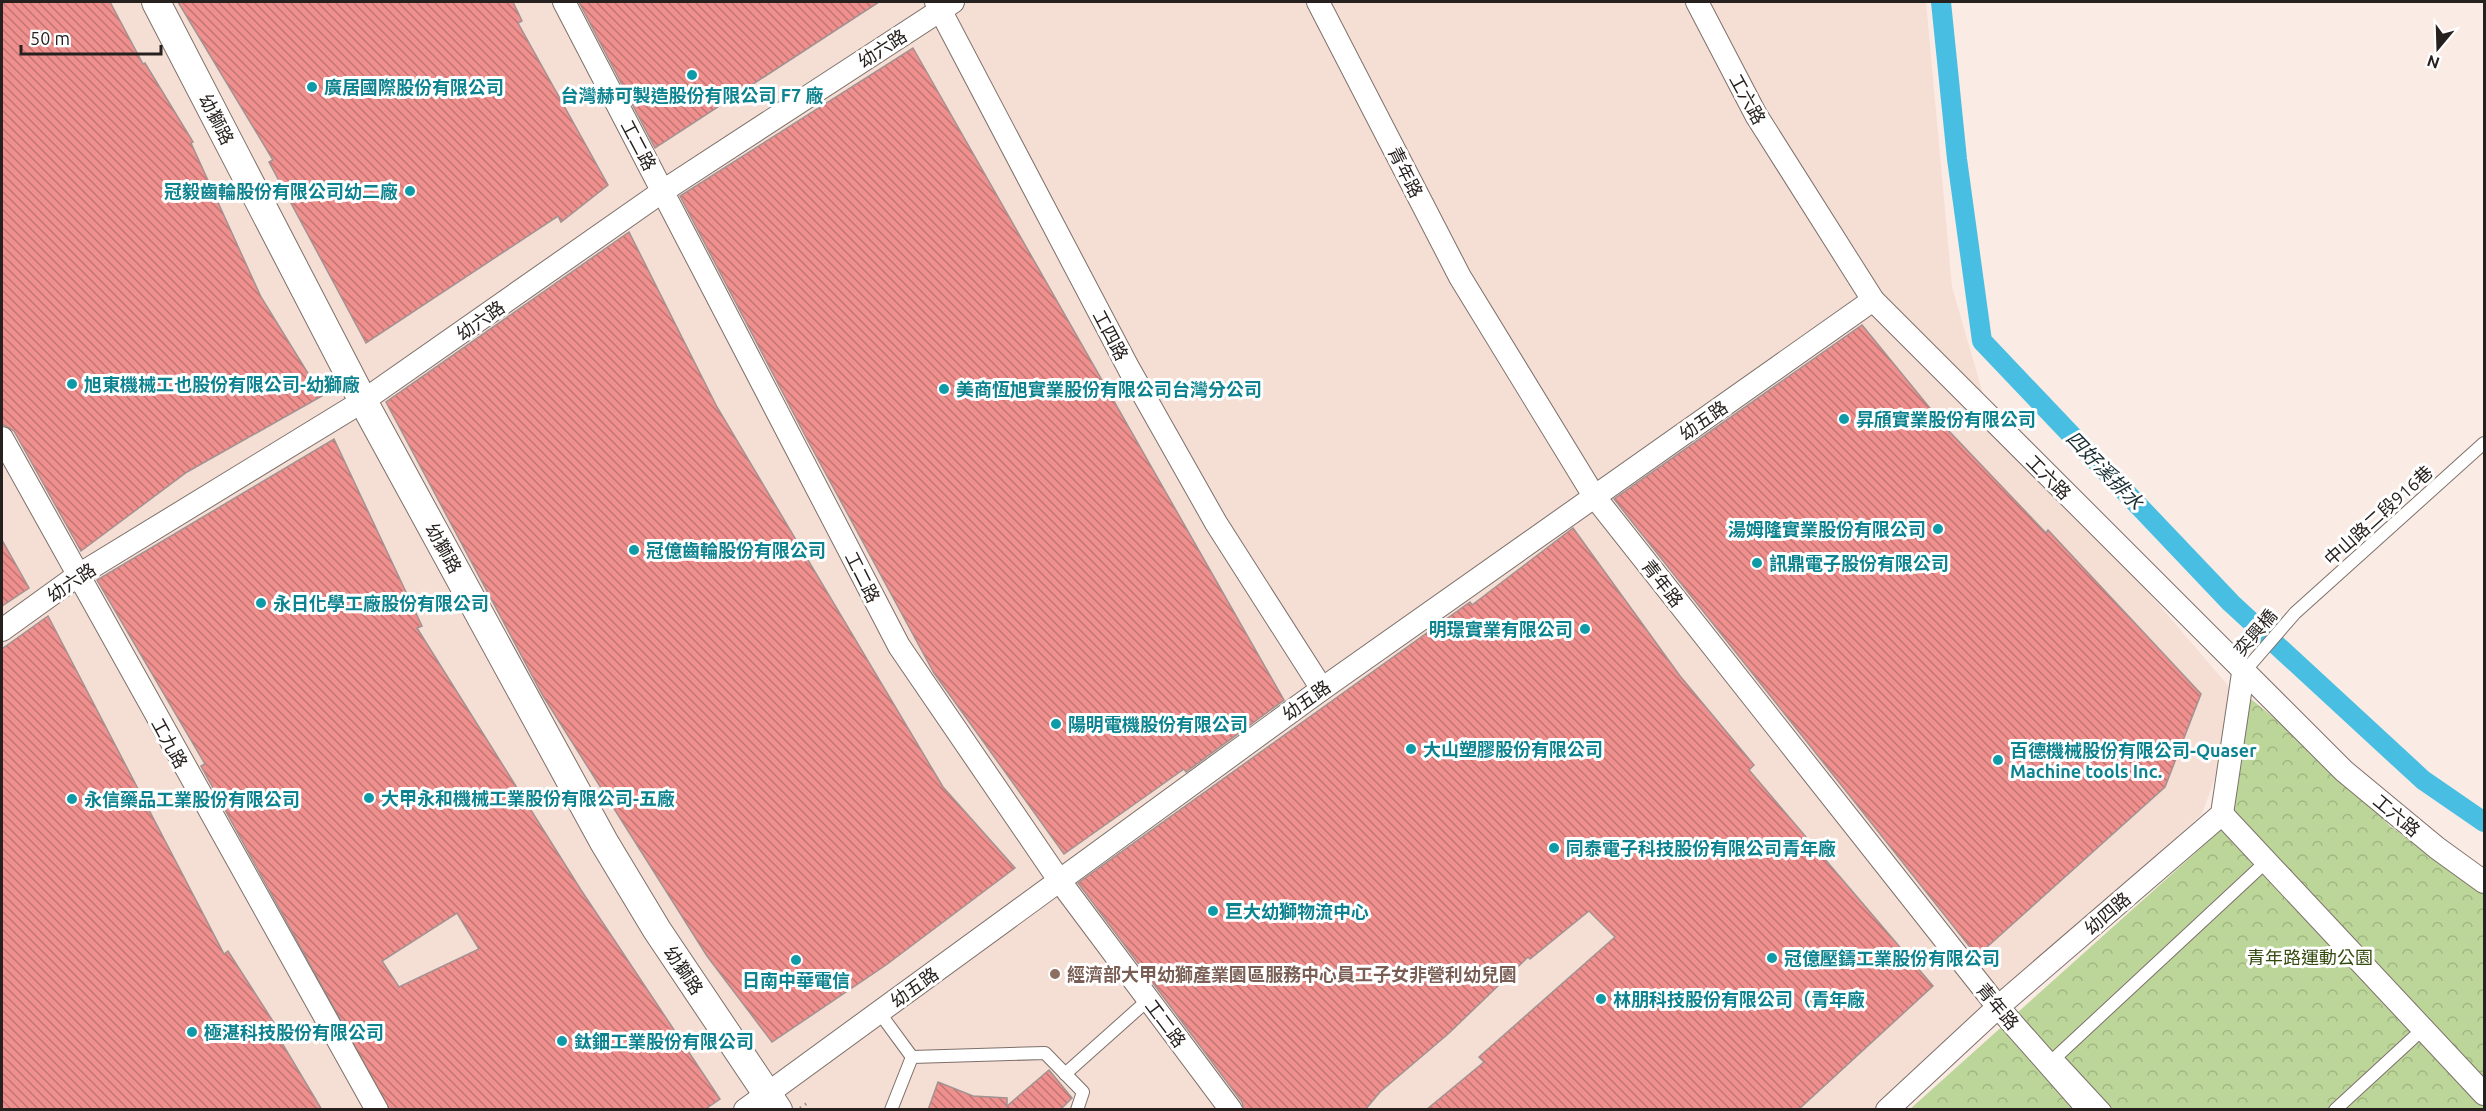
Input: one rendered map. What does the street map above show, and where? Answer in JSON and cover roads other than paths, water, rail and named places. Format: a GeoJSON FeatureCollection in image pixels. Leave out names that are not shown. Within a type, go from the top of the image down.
{"type":"FeatureCollection","features":[{"type":"Feature","properties":{"kind":"street","name":"幼獅路"},"geometry":{"type":"LineString","coordinates":[[156,2],[363,401],[604,842],[764,1105]]}},
{"type":"Feature","properties":{"kind":"street","name":"工二路"},"geometry":{"type":"LineString","coordinates":[[564,2],[899,646],[1059,880],[1226,1108]]}},
{"type":"Feature","properties":{"kind":"street","name":"青年路"},"geometry":{"type":"LineString","coordinates":[[1318,2],[1460,277],[1594,496],[1998,1007],[2089,1110]]}},
{"type":"Feature","properties":{"kind":"street","name":"工六路"},"geometry":{"type":"LineString","coordinates":[[1697,2],[1756,115],[1874,300],[2243,673],[2344,771],[2437,848],[2484,882]]}},
{"type":"Feature","properties":{"kind":"street","name":"幼六路"},"geometry":{"type":"LineString","coordinates":[[2,630],[76,576],[363,401],[663,191],[943,4]]}},
{"type":"Feature","properties":{"kind":"street","name":"工四路"},"geometry":{"type":"LineString","coordinates":[[943,4],[1129,369],[1216,523],[1322,689]]}},
{"type":"Feature","properties":{"kind":"street","name":"幼五路"},"geometry":{"type":"LineString","coordinates":[[764,1105],[879,1012],[1322,689],[1874,300]]}},
{"type":"Feature","properties":{"kind":"street","name":"工九路"},"geometry":{"type":"LineString","coordinates":[[2,438],[76,576],[377,1110]]}},
{"type":"Feature","properties":{"kind":"street"},"geometry":{"type":"LineString","coordinates":[[2243,673],[2222,814],[2268,860],[2484,1094]]}},
{"type":"Feature","properties":{"kind":"street","name":"幼四路"},"geometry":{"type":"LineString","coordinates":[[1887,1110],[1998,1007],[2222,814]]}},
{"type":"Feature","properties":{"kind":"lane","name":"中山路二段916巷"},"geometry":{"type":"LineString","coordinates":[[2295,614],[2484,443]]}},
{"type":"Feature","properties":{"kind":"lane","name":"奕興橋"},"geometry":{"type":"LineString","coordinates":[[2243,673],[2295,614]]}},
{"type":"Feature","properties":{"kind":"lane"},"geometry":{"type":"LineString","coordinates":[[2105,1110],[2056,1057],[2268,860]]}},
{"type":"Feature","properties":{"kind":"lane"},"geometry":{"type":"LineString","coordinates":[[1065,1074],[1148,1000]]}},
{"type":"Feature","properties":{"kind":"lane"},"geometry":{"type":"LineString","coordinates":[[879,1012],[912,1057]]}},
{"type":"Feature","properties":{"kind":"lane"},"geometry":{"type":"LineString","coordinates":[[2335,1110],[2424,1028]]}},
{"type":"Feature","properties":{"kind":"lane"},"geometry":{"type":"LineString","coordinates":[[912,1057],[1045,1053],[1083,1092],[1077,1110]]}},
{"type":"Feature","properties":{"kind":"lane"},"geometry":{"type":"LineString","coordinates":[[891,1110],[912,1057]]}},
{"type":"Feature","properties":{"kind":"waterway","name":"四好溪排水"},"geometry":{"type":"LineString","coordinates":[[1941,2],[1957,159],[1982,341],[2231,603],[2423,780],[2484,822]]}},
{"type":"Feature","properties":{"kind":"place","name":"台灣赫可製造股份有限公司 F7 廠"},"geometry":{"type":"Point","coordinates":[692,75]}},
{"type":"Feature","properties":{"kind":"place","name":"廣居國際股份有限公司"},"geometry":{"type":"Point","coordinates":[312,87]}},
{"type":"Feature","properties":{"kind":"place","name":"冠毅齒輪股份有限公司幼二廠"},"geometry":{"type":"Point","coordinates":[410,191]}},
{"type":"Feature","properties":{"kind":"place","name":"旭東機械工也股份有限公司-幼獅廠"},"geometry":{"type":"Point","coordinates":[72,384]}},
{"type":"Feature","properties":{"kind":"place","name":"美商恆旭實業股份有限公司台灣分公司"},"geometry":{"type":"Point","coordinates":[944,389]}},
{"type":"Feature","properties":{"kind":"place","name":"昇頎實業股份有限公司"},"geometry":{"type":"Point","coordinates":[1844,419]}},
{"type":"Feature","properties":{"kind":"place","name":"湯姆隆實業股份有限公司"},"geometry":{"type":"Point","coordinates":[1938,529]}},
{"type":"Feature","properties":{"kind":"place","name":"冠億齒輪股份有限公司"},"geometry":{"type":"Point","coordinates":[634,550]}},
{"type":"Feature","properties":{"kind":"place","name":"訊鼎電子股份有限公司"},"geometry":{"type":"Point","coordinates":[1757,563]}},
{"type":"Feature","properties":{"kind":"place","name":"永日化學工廠股份有限公司"},"geometry":{"type":"Point","coordinates":[261,603]}},
{"type":"Feature","properties":{"kind":"place","name":"明璟實業有限公司"},"geometry":{"type":"Point","coordinates":[1585,629]}},
{"type":"Feature","properties":{"kind":"place","name":"陽明電機股份有限公司"},"geometry":{"type":"Point","coordinates":[1056,724]}},
{"type":"Feature","properties":{"kind":"place","name":"大山塑膠股份有限公司"},"geometry":{"type":"Point","coordinates":[1411,749]}},
{"type":"Feature","properties":{"kind":"place","name":"百德機械股份有限公司-Quaser Machine tools Inc."},"geometry":{"type":"Point","coordinates":[1998,760]}},
{"type":"Feature","properties":{"kind":"place","name":"大甲永和機械工業股份有限公司-五廠"},"geometry":{"type":"Point","coordinates":[369,798]}},
{"type":"Feature","properties":{"kind":"place","name":"永信藥品工業股份有限公司"},"geometry":{"type":"Point","coordinates":[72,799]}},
{"type":"Feature","properties":{"kind":"place","name":"同泰電子科技股份有限公司青年廠"},"geometry":{"type":"Point","coordinates":[1554,848]}},
{"type":"Feature","properties":{"kind":"place","name":"巨大幼獅物流中心"},"geometry":{"type":"Point","coordinates":[1213,911]}},
{"type":"Feature","properties":{"kind":"place","name":"冠億壓鑄工業股份有限公司"},"geometry":{"type":"Point","coordinates":[1772,958]}},
{"type":"Feature","properties":{"kind":"place","name":"日南中華電信"},"geometry":{"type":"Point","coordinates":[796,960]}},
{"type":"Feature","properties":{"kind":"place","name":"經濟部大甲幼獅產業園區服務中心員工子女非營利幼兒園"},"geometry":{"type":"Point","coordinates":[1055,974]}},
{"type":"Feature","properties":{"kind":"place","name":"林朋科技股份有限公司（青年廠"},"geometry":{"type":"Point","coordinates":[1601,999]}},
{"type":"Feature","properties":{"kind":"place","name":"極湛科技股份有限公司"},"geometry":{"type":"Point","coordinates":[192,1032]}},
{"type":"Feature","properties":{"kind":"place","name":"鈦鈿工業股份有限公司"},"geometry":{"type":"Point","coordinates":[562,1041]}},
{"type":"Feature","properties":{"kind":"park label","name":"青年路運動公園"},"geometry":{"type":"Point","coordinates":[2310,957]}}]}
